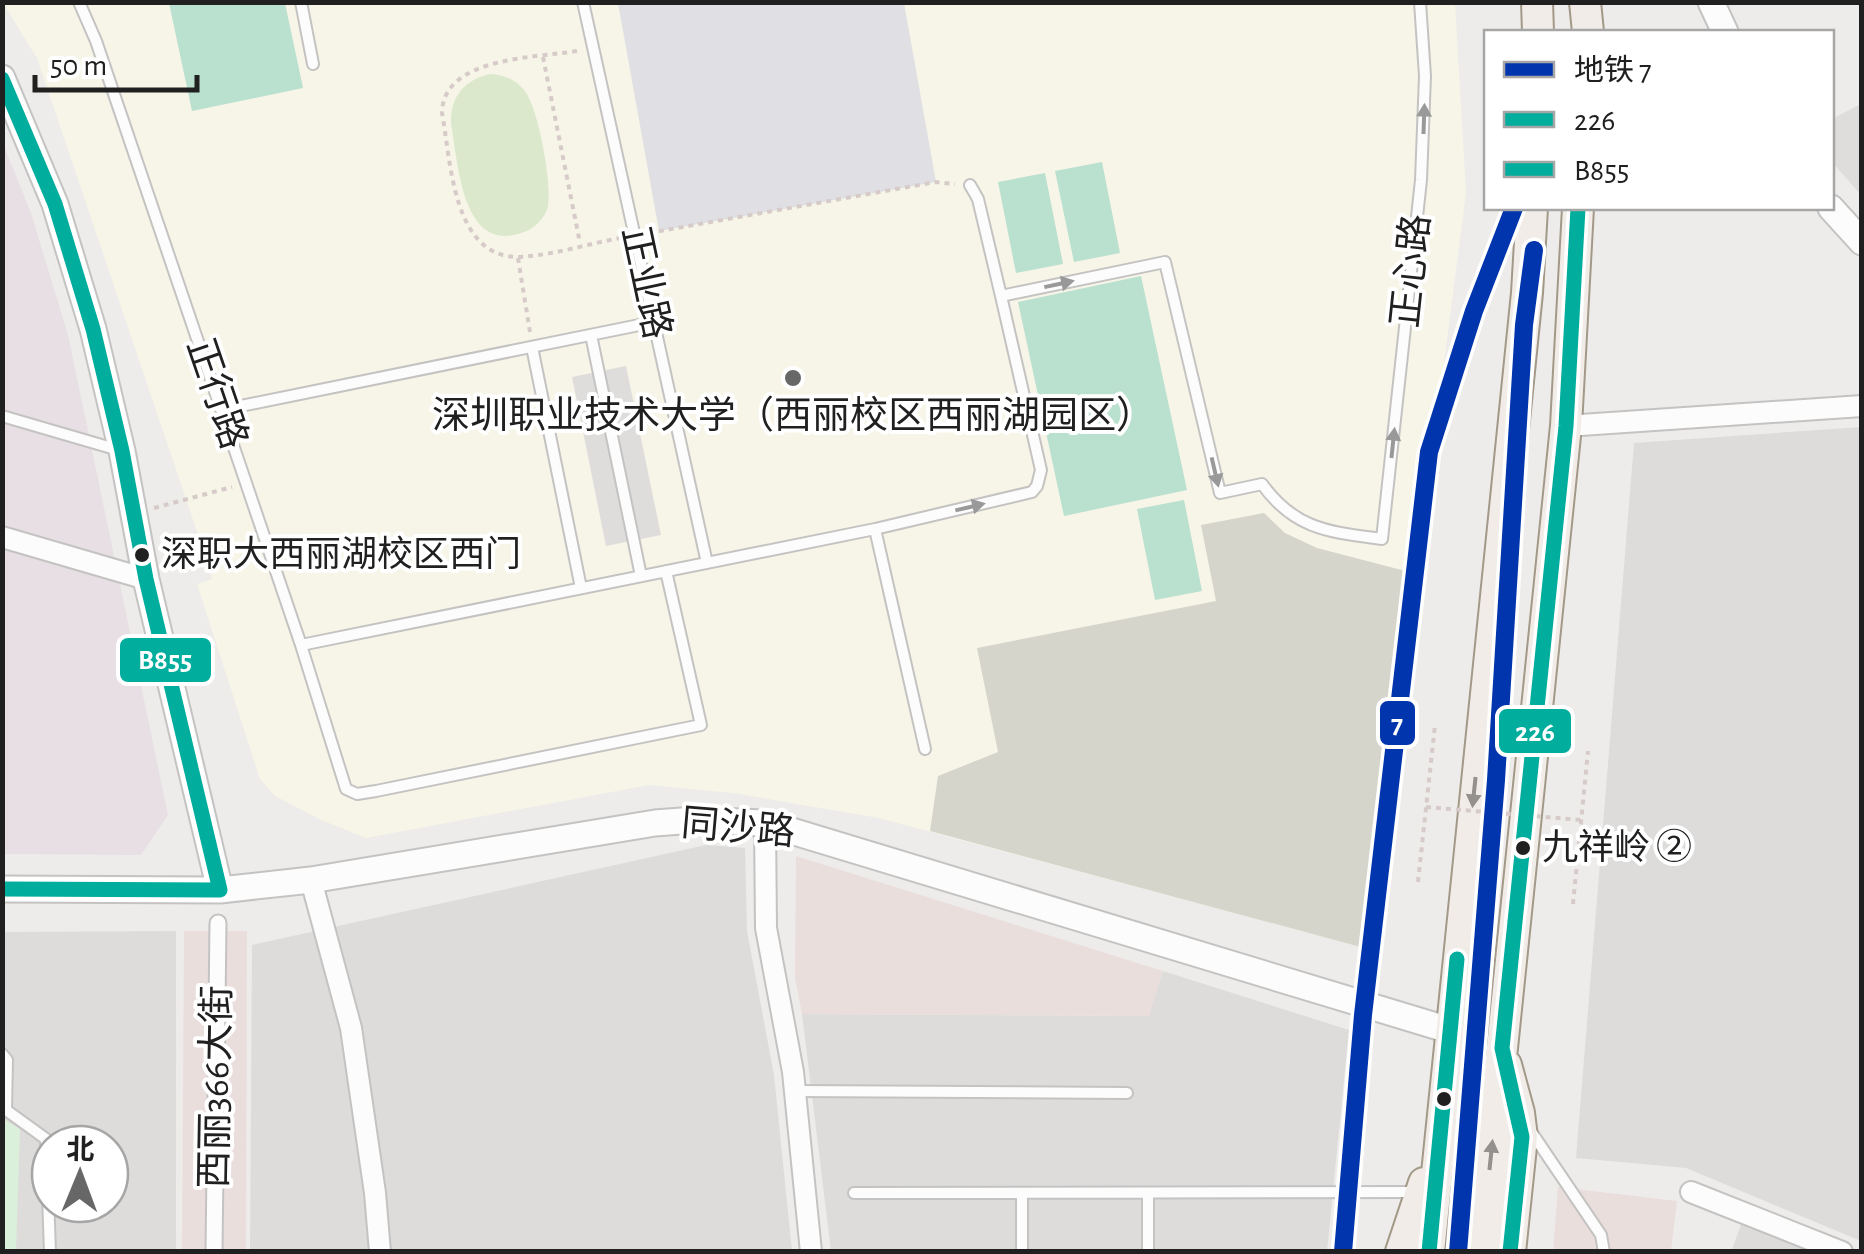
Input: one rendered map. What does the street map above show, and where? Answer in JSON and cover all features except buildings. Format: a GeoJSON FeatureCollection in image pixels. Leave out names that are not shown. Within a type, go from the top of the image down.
{"type":"FeatureCollection","features":[{"type":"Feature","properties":{"kind":"main road"},"geometry":{"type":"LineString","coordinates":[[1537,2],[1538,30]]}},
{"type":"Feature","properties":{"kind":"main road"},"geometry":{"type":"LineString","coordinates":[[1585,2],[1588,30]]}},
{"type":"Feature","properties":{"kind":"main road"},"geometry":{"type":"LineString","coordinates":[[1429,1252],[1527,293],[1532,210]]}},
{"type":"Feature","properties":{"kind":"main road"},"geometry":{"type":"LineString","coordinates":[[1481,1252],[1566,426],[1578,210]]}},
{"type":"Feature","properties":{"kind":"main road"},"geometry":{"type":"LineString","coordinates":[[1502,1048],[1522,1137],[1510,1252]]}},
{"type":"Feature","properties":{"kind":"main road"},"geometry":{"type":"LineString","coordinates":[[1401,1252],[1439,1138]]}},
{"type":"Feature","properties":{"kind":"street"},"geometry":{"type":"LineString","coordinates":[[1711,2],[1724,30]]}},
{"type":"Feature","properties":{"kind":"street"},"geometry":{"type":"LineString","coordinates":[[2,78],[32,144],[76,266],[122,451],[146,579],[220,890]]}},
{"type":"Feature","properties":{"kind":"street"},"geometry":{"type":"LineString","coordinates":[[1834,210],[1862,242]]}},
{"type":"Feature","properties":{"kind":"street"},"geometry":{"type":"LineString","coordinates":[[1566,426],[1862,406]]}},
{"type":"Feature","properties":{"kind":"street"},"geometry":{"type":"LineString","coordinates":[[2,537],[146,579]]}},
{"type":"Feature","properties":{"kind":"street","name":"同沙路"},"geometry":{"type":"LineString","coordinates":[[2,889],[220,890],[311,880],[655,824],[694,820],[765,823],[1449,1030]]}},
{"type":"Feature","properties":{"kind":"street"},"geometry":{"type":"LineString","coordinates":[[765,823],[766,928],[795,1090],[811,1252]]}},
{"type":"Feature","properties":{"kind":"street"},"geometry":{"type":"LineString","coordinates":[[311,880],[351,1028],[380,1252]]}},
{"type":"Feature","properties":{"kind":"street","name":"西丽366大街"},"geometry":{"type":"LineString","coordinates":[[214,1252],[218,923]]}},
{"type":"Feature","properties":{"kind":"street"},"geometry":{"type":"LineString","coordinates":[[1691,1192],[1842,1252]]}},
{"type":"Feature","properties":{"kind":"lane","name":"正行路"},"geometry":{"type":"LineString","coordinates":[[79,2],[96,41],[301,645],[346,789],[358,794],[376,791],[701,726],[666,571]]}},
{"type":"Feature","properties":{"kind":"lane"},"geometry":{"type":"LineString","coordinates":[[302,2],[313,64]]}},
{"type":"Feature","properties":{"kind":"lane","name":"正业路"},"geometry":{"type":"LineString","coordinates":[[583,2],[707,563]]}},
{"type":"Feature","properties":{"kind":"lane","name":"正心路"},"geometry":{"type":"LineString","coordinates":[[1001,296],[1165,262],[1220,493],[1262,484],[1294,518],[1324,532],[1382,539],[1421,180],[1425,76],[1420,2]]}},
{"type":"Feature","properties":{"kind":"lane"},"geometry":{"type":"LineString","coordinates":[[301,645],[875,529],[1022,495],[1037,486],[1041,470],[978,199],[970,185]]}},
{"type":"Feature","properties":{"kind":"lane"},"geometry":{"type":"LineString","coordinates":[[221,410],[654,322]]}},
{"type":"Feature","properties":{"kind":"lane"},"geometry":{"type":"LineString","coordinates":[[591,335],[641,576]]}},
{"type":"Feature","properties":{"kind":"lane"},"geometry":{"type":"LineString","coordinates":[[532,347],[581,588]]}},
{"type":"Feature","properties":{"kind":"lane"},"geometry":{"type":"LineString","coordinates":[[2,416],[122,451]]}},
{"type":"Feature","properties":{"kind":"lane"},"geometry":{"type":"LineString","coordinates":[[875,529],[925,750]]}},
{"type":"Feature","properties":{"kind":"lane"},"geometry":{"type":"LineString","coordinates":[[2,1054],[6,1060],[6,1110],[46,1139],[50,1252]]}},
{"type":"Feature","properties":{"kind":"lane"},"geometry":{"type":"LineString","coordinates":[[795,1090],[1127,1093]]}},
{"type":"Feature","properties":{"kind":"lane"},"geometry":{"type":"LineString","coordinates":[[1519,1113],[1601,1235],[1604,1252]]}},
{"type":"Feature","properties":{"kind":"lane"},"geometry":{"type":"LineString","coordinates":[[1022,1192],[1022,1252]]}},
{"type":"Feature","properties":{"kind":"lane"},"geometry":{"type":"LineString","coordinates":[[854,1193],[1420,1192]]}},
{"type":"Feature","properties":{"kind":"lane"},"geometry":{"type":"LineString","coordinates":[[1148,1193],[1148,1252]]}},
{"type":"Feature","properties":{"kind":"path"},"geometry":{"type":"LineString","coordinates":[[593,48],[478,68],[461,75],[442,99],[460,212],[470,231],[499,252],[518,257],[936,182],[970,185]]}},
{"type":"Feature","properties":{"kind":"path"},"geometry":{"type":"LineString","coordinates":[[544,57],[581,246]]}},
{"type":"Feature","properties":{"kind":"path"},"geometry":{"type":"LineString","coordinates":[[518,257],[532,347]]}},
{"type":"Feature","properties":{"kind":"path"},"geometry":{"type":"LineString","coordinates":[[132,514],[246,484]]}},
{"type":"Feature","properties":{"kind":"path"},"geometry":{"type":"LineString","coordinates":[[1418,882],[1435,724]]}},
{"type":"Feature","properties":{"kind":"path"},"geometry":{"type":"LineString","coordinates":[[1574,904],[1588,751]]}},
{"type":"Feature","properties":{"kind":"path"},"geometry":{"type":"LineString","coordinates":[[1426,808],[1581,820]]}},
{"type":"Feature","properties":{"kind":"shaded area","name":"深圳职业技术大学（西丽校区西丽湖园区）"},"geometry":{"type":"Polygon","coordinates":[[[3,3],[1455,3],[1466,193],[1368,949],[879,818],[733,793],[649,785],[366,838],[275,796],[260,779],[197,584],[212,579],[208,564],[37,58],[3,3]]]}},
{"type":"Feature","properties":{"kind":"shaded area"},"geometry":{"type":"Polygon","coordinates":[[[618,3],[904,3],[936,182],[659,231],[618,3]]]}},
{"type":"Feature","properties":{"kind":"shaded area"},"geometry":{"type":"Polygon","coordinates":[[[1861,104],[1861,195],[1834,164],[1834,118],[1861,104]]]}},
{"type":"Feature","properties":{"kind":"shaded area"},"geometry":{"type":"Polygon","coordinates":[[[2,141],[31,213],[68,335],[168,815],[141,855],[3,854],[2,141]]]}},
{"type":"Feature","properties":{"kind":"shaded area"},"geometry":{"type":"Polygon","coordinates":[[[626,366],[661,535],[606,546],[572,377],[626,366]]]}},
{"type":"Feature","properties":{"kind":"shaded area"},"geometry":{"type":"Polygon","coordinates":[[[1862,427],[1861,1241],[1686,1168],[1576,1158],[1634,443],[1862,427]]]}},
{"type":"Feature","properties":{"kind":"shaded area"},"geometry":{"type":"Polygon","coordinates":[[[1264,513],[1285,533],[1317,548],[1417,574],[1368,949],[930,831],[938,776],[998,752],[977,648],[1216,601],[1201,525],[1264,513]]]}},
{"type":"Feature","properties":{"kind":"shaded area"},"geometry":{"type":"Polygon","coordinates":[[[706,845],[745,848],[747,931],[774,1075],[792,1251],[250,1252],[252,945],[706,845]]]}},
{"type":"Feature","properties":{"kind":"shaded area"},"geometry":{"type":"Polygon","coordinates":[[[796,856],[1163,971],[1149,1016],[802,1014],[795,978],[796,856]]]}},
{"type":"Feature","properties":{"kind":"shaded area"},"geometry":{"type":"Polygon","coordinates":[[[176,931],[176,1251],[3,1251],[2,932],[176,931]]]}},
{"type":"Feature","properties":{"kind":"shaded area"},"geometry":{"type":"Polygon","coordinates":[[[184,931],[247,931],[246,1251],[182,1252],[184,931]]]}},
{"type":"Feature","properties":{"kind":"shaded area"},"geometry":{"type":"Polygon","coordinates":[[[1163,971],[1349,1030],[1327,1251],[831,1251],[802,1014],[1148,1016],[1163,971]]]}},
{"type":"Feature","properties":{"kind":"shaded area"},"geometry":{"type":"Polygon","coordinates":[[[1558,1187],[1677,1201],[1671,1251],[1553,1252],[1558,1187]]]}},
{"type":"Feature","properties":{"kind":"shaded area"},"geometry":{"type":"Polygon","coordinates":[[[1742,1222],[1817,1252],[1731,1252],[1742,1222]]]}},
{"type":"Feature","properties":{"kind":"green space"},"geometry":{"type":"Polygon","coordinates":[[[169,3],[285,3],[303,88],[192,111],[169,3]]]}},
{"type":"Feature","properties":{"kind":"green space"},"geometry":{"type":"Polygon","coordinates":[[[490,74],[509,78],[524,90],[543,148],[547,210],[536,225],[518,234],[499,235],[484,229],[466,198],[456,159],[451,114],[456,98],[466,85],[490,74]]]}},
{"type":"Feature","properties":{"kind":"green space"},"geometry":{"type":"Polygon","coordinates":[[[1102,162],[1120,253],[1074,262],[1055,171],[1102,162]]]}},
{"type":"Feature","properties":{"kind":"green space"},"geometry":{"type":"Polygon","coordinates":[[[1045,173],[1063,264],[1016,273],[998,182],[1045,173]]]}},
{"type":"Feature","properties":{"kind":"green space"},"geometry":{"type":"Polygon","coordinates":[[[1141,276],[1187,490],[1064,516],[1018,302],[1141,276]]]}},
{"type":"Feature","properties":{"kind":"green space"},"geometry":{"type":"Polygon","coordinates":[[[1184,500],[1202,591],[1155,600],[1137,509],[1184,500]]]}},
{"type":"Feature","properties":{"kind":"green space"},"geometry":{"type":"Polygon","coordinates":[[[3,1119],[20,1129],[16,1251],[3,1251],[3,1119]]]}},
{"type":"Feature","properties":{"kind":"metro line","name":"7"},"geometry":{"type":"LineString","coordinates":[[1343,1252],[1363,1015],[1429,452],[1474,311],[1513,210]]}},
{"type":"Feature","properties":{"kind":"metro line","name":"7"},"geometry":{"type":"LineString","coordinates":[[1458,1252],[1496,780],[1524,325],[1534,250]]}},
{"type":"Feature","properties":{"kind":"transit line","name":"B855"},"geometry":{"type":"LineString","coordinates":[[2,79],[55,204],[93,329],[122,451],[146,579],[220,890],[2,889]]}},
{"type":"Feature","properties":{"kind":"transit line","name":"226"},"geometry":{"type":"LineString","coordinates":[[1510,1252],[1522,1137],[1502,1048],[1566,426],[1578,210]]}},
{"type":"Feature","properties":{"kind":"transit line","name":"226"},"geometry":{"type":"LineString","coordinates":[[1429,1252],[1457,959]]}},
{"type":"Feature","properties":{"kind":"place","name":"深圳职业技术大学（西丽校区西丽湖园区）"},"geometry":{"type":"Point","coordinates":[793,378]}},
{"type":"Feature","properties":{"kind":"place","name":"深职大西丽湖校区西门"},"geometry":{"type":"Point","coordinates":[142,555]}},
{"type":"Feature","properties":{"kind":"place","name":"九祥岭 ②"},"geometry":{"type":"Point","coordinates":[1523,848]}}]}
